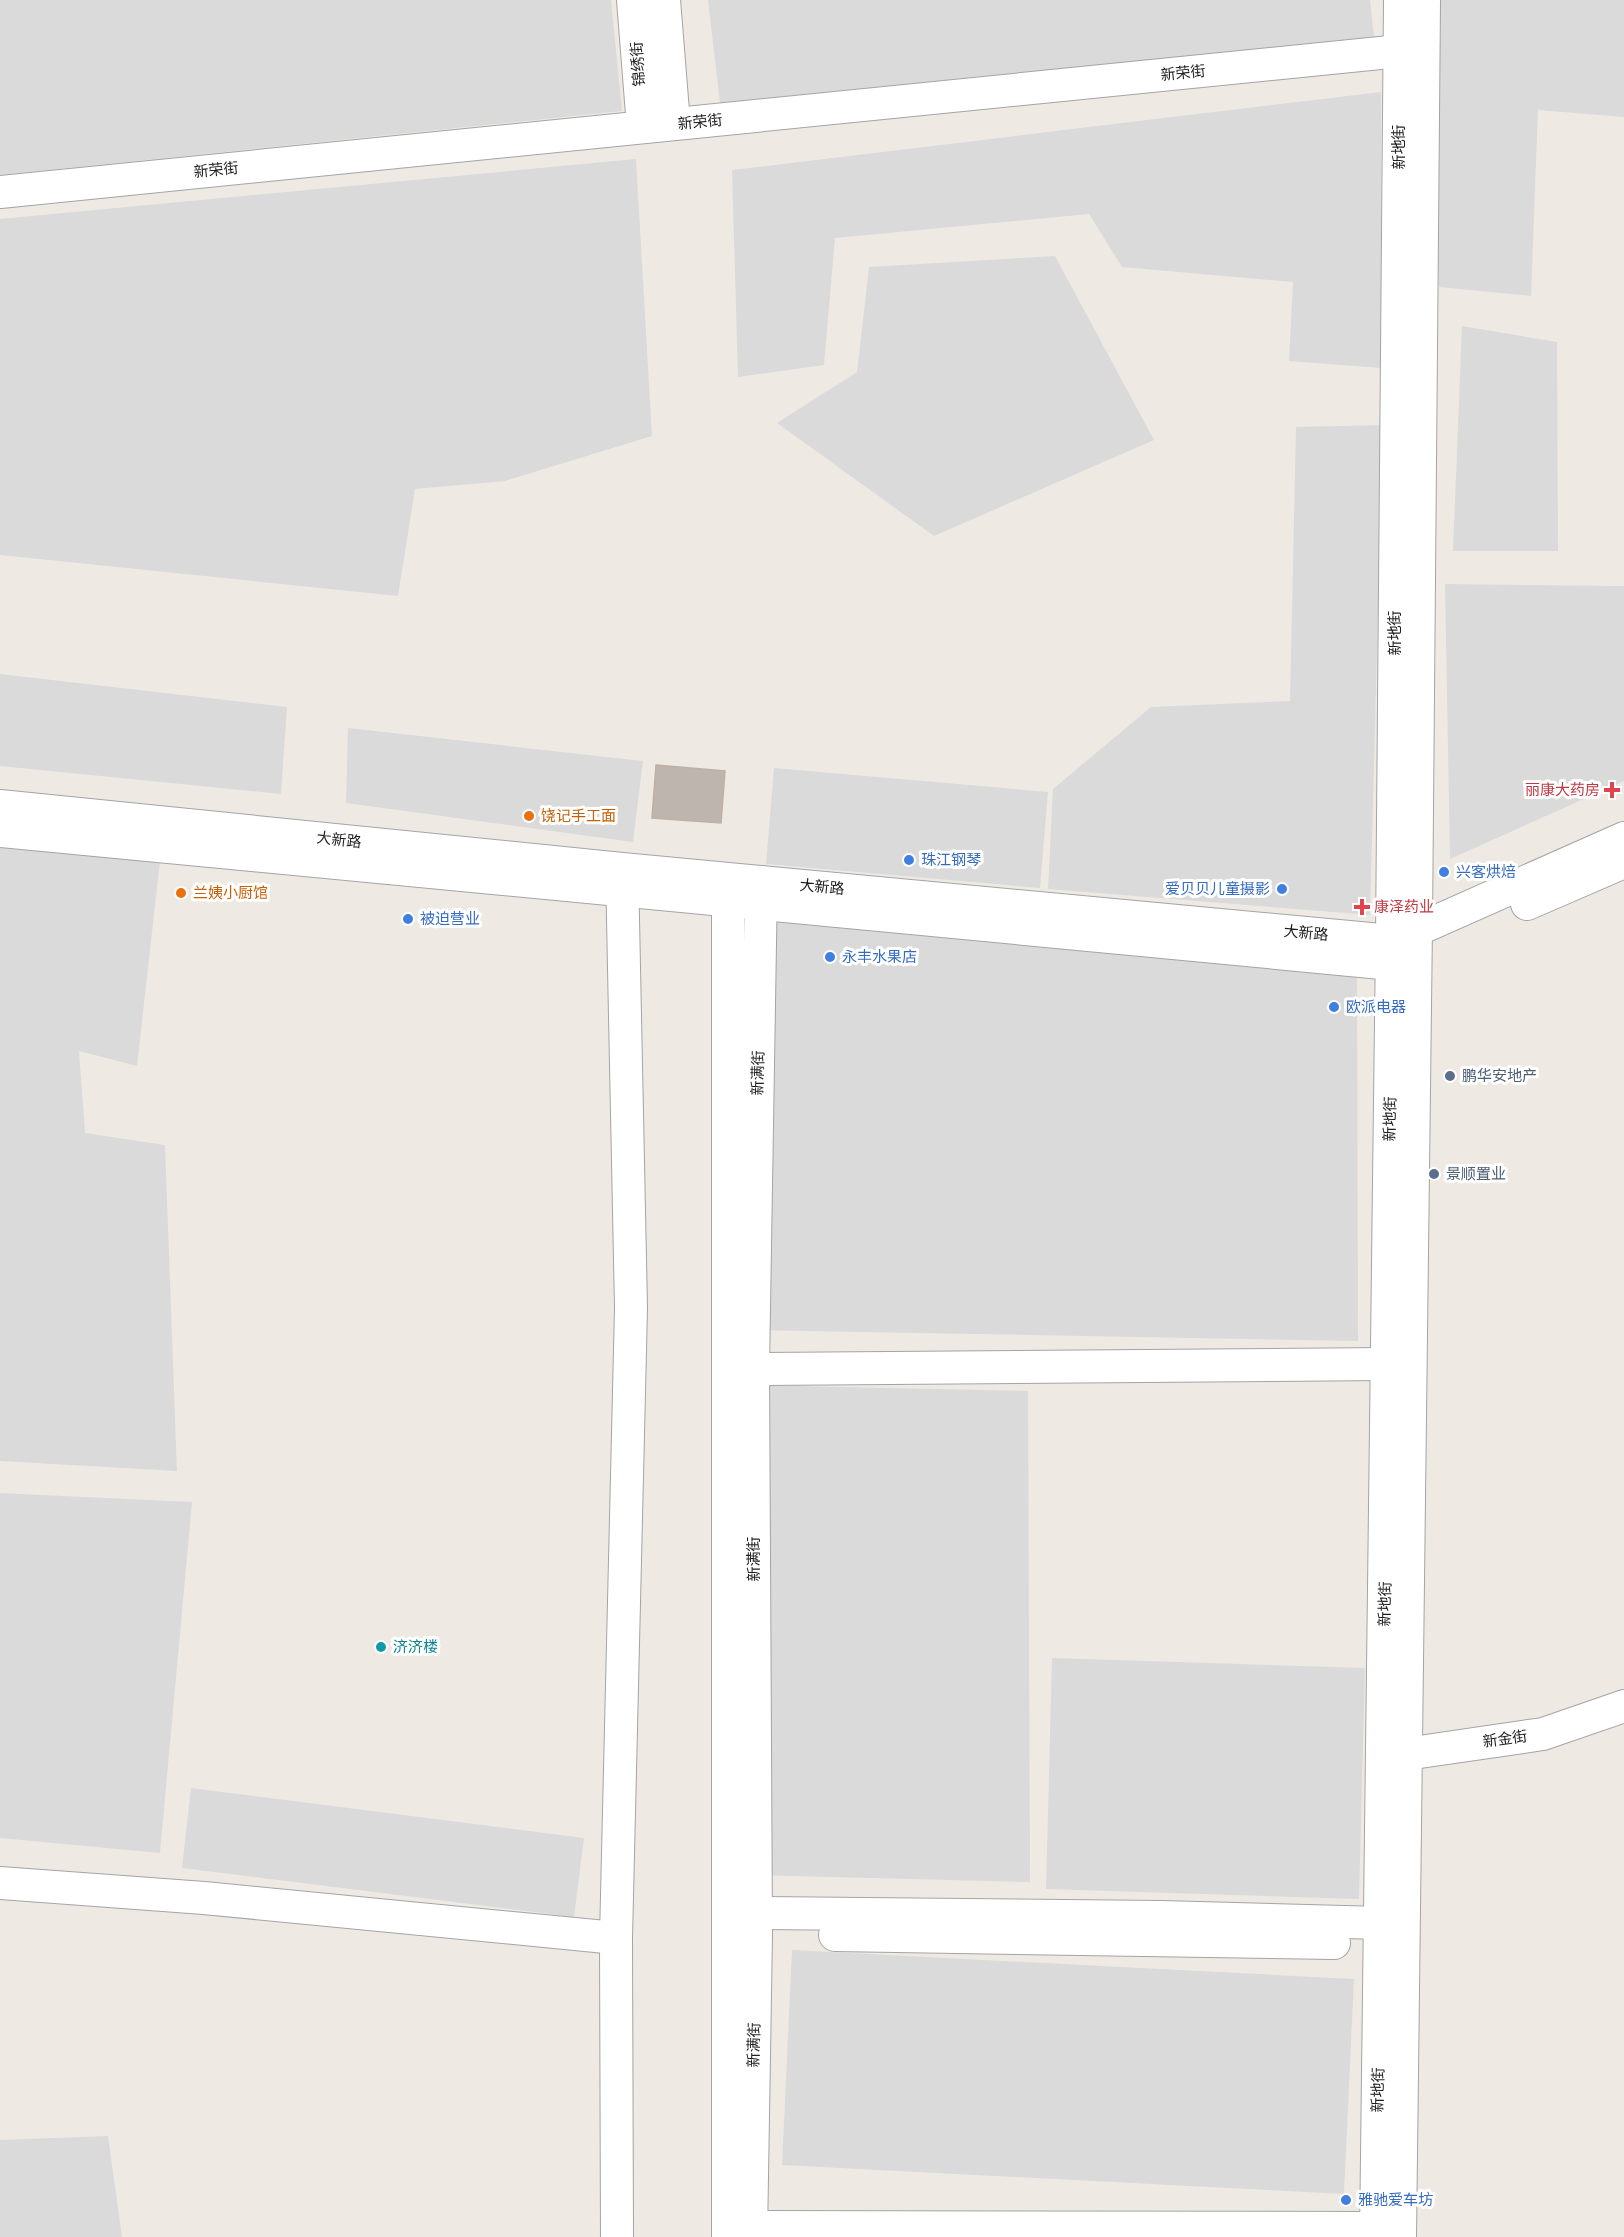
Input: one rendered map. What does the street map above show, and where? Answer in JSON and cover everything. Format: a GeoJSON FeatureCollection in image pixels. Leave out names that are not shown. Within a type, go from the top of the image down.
{"type":"FeatureCollection","features":[{"type":"Feature","properties":{"kind":"street","name":"锦绣街"},"geometry":{"type":"LineString","coordinates":[[633,0],[643,128]]}},
{"type":"Feature","properties":{"kind":"street","name":"锦绣街"},"geometry":{"type":"LineString","coordinates":[[664,0],[674,124]]}},
{"type":"Feature","properties":{"kind":"street","name":"新地街"},"geometry":{"type":"LineString","coordinates":[[1384,2234],[1381,1933],[1400,0]]}},
{"type":"Feature","properties":{"kind":"street","name":"新地街"},"geometry":{"type":"LineString","coordinates":[[1384,2234],[1416,983],[1424,0]]}},
{"type":"Feature","properties":{"kind":"street","name":"新荣街"},"geometry":{"type":"LineString","coordinates":[[0,192],[1400,51]]}},
{"type":"Feature","properties":{"kind":"street","name":"大新路"},"geometry":{"type":"LineString","coordinates":[[0,806],[761,882],[1392,952],[1624,837]]}},
{"type":"Feature","properties":{"kind":"street","name":"大新路"},"geometry":{"type":"LineString","coordinates":[[0,831],[728,901],[1392,952],[1624,862]]}},
{"type":"Feature","properties":{"kind":"street"},"geometry":{"type":"LineString","coordinates":[[617,2237],[616,1938],[631,1308],[622,869]]}},
{"type":"Feature","properties":{"kind":"street","name":"新满街"},"geometry":{"type":"LineString","coordinates":[[734,2234],[755,1923],[753,1369],[761,882]]}},
{"type":"Feature","properties":{"kind":"street","name":"新满街"},"geometry":{"type":"LineString","coordinates":[[728,901],[734,2234]]}},
{"type":"Feature","properties":{"kind":"street"},"geometry":{"type":"LineString","coordinates":[[753,1369],[1387,1364]]}},
{"type":"Feature","properties":{"kind":"street","name":"新金街"},"geometry":{"type":"LineString","coordinates":[[1383,1757],[1543,1734],[1624,1706]]}},
{"type":"Feature","properties":{"kind":"street"},"geometry":{"type":"LineString","coordinates":[[0,1883],[204,1898],[616,1938]]}},
{"type":"Feature","properties":{"kind":"street"},"geometry":{"type":"LineString","coordinates":[[755,1923],[1381,1933]]}},
{"type":"Feature","properties":{"kind":"street"},"geometry":{"type":"LineString","coordinates":[[734,2234],[1384,2234]]}},
{"type":"Feature","properties":{"kind":"shaded area"},"geometry":{"type":"Polygon","coordinates":[[[0,0],[611,0],[622,111],[0,175],[0,0]]]}},
{"type":"Feature","properties":{"kind":"shaded area"},"geometry":{"type":"Polygon","coordinates":[[[708,0],[1370,0],[1374,37],[720,103],[708,0]]]}},
{"type":"Feature","properties":{"kind":"shaded area"},"geometry":{"type":"Polygon","coordinates":[[[1428,0],[1624,0],[1624,117],[1538,110],[1531,296],[1439,287],[1428,0]]]}},
{"type":"Feature","properties":{"kind":"shaded area"},"geometry":{"type":"Polygon","coordinates":[[[1381,92],[1381,368],[1289,361],[1293,282],[1122,267],[1089,214],[835,238],[824,365],[738,377],[732,170],[1381,92]]]}},
{"type":"Feature","properties":{"kind":"shaded area"},"geometry":{"type":"Polygon","coordinates":[[[636,159],[652,436],[505,481],[415,489],[398,596],[0,555],[0,219],[636,159]]]}},
{"type":"Feature","properties":{"kind":"shaded area"},"geometry":{"type":"Polygon","coordinates":[[[1055,256],[1154,440],[934,536],[777,423],[857,372],[869,267],[1055,256]]]}},
{"type":"Feature","properties":{"kind":"shaded area"},"geometry":{"type":"Polygon","coordinates":[[[1462,326],[1557,342],[1558,551],[1453,551],[1462,326]]]}},
{"type":"Feature","properties":{"kind":"shaded area"},"geometry":{"type":"Polygon","coordinates":[[[1383,425],[1370,915],[1048,889],[1053,789],[1151,707],[1290,701],[1296,427],[1383,425]]]}},
{"type":"Feature","properties":{"kind":"shaded area"},"geometry":{"type":"Polygon","coordinates":[[[1445,584],[1624,586],[1624,781],[1450,859],[1445,584]]]}},
{"type":"Feature","properties":{"kind":"shaded area"},"geometry":{"type":"Polygon","coordinates":[[[0,674],[287,707],[281,794],[0,766],[0,674]]]}},
{"type":"Feature","properties":{"kind":"shaded area"},"geometry":{"type":"Polygon","coordinates":[[[348,728],[643,761],[633,842],[346,803],[348,728]]]}},
{"type":"Feature","properties":{"kind":"shaded area"},"geometry":{"type":"Polygon","coordinates":[[[774,768],[1048,792],[1040,888],[766,864],[774,768]]]}},
{"type":"Feature","properties":{"kind":"shaded area"},"geometry":{"type":"Polygon","coordinates":[[[0,831],[161,852],[137,1066],[79,1051],[85,1133],[165,1145],[177,1471],[0,1461],[0,831]]]}},
{"type":"Feature","properties":{"kind":"shaded area"},"geometry":{"type":"Polygon","coordinates":[[[750,910],[1357,968],[1358,1341],[751,1330],[750,910]]]}},
{"type":"Feature","properties":{"kind":"shaded area"},"geometry":{"type":"Polygon","coordinates":[[[751,1385],[1028,1391],[1030,1882],[752,1875],[751,1385]]]}},
{"type":"Feature","properties":{"kind":"shaded area"},"geometry":{"type":"Polygon","coordinates":[[[0,1493],[192,1502],[160,1853],[0,1838],[0,1493]]]}},
{"type":"Feature","properties":{"kind":"shaded area"},"geometry":{"type":"Polygon","coordinates":[[[1052,1658],[1365,1668],[1359,1899],[1046,1889],[1052,1658]]]}},
{"type":"Feature","properties":{"kind":"shaded area"},"geometry":{"type":"Polygon","coordinates":[[[191,1788],[584,1838],[574,1917],[182,1868],[191,1788]]]}},
{"type":"Feature","properties":{"kind":"shaded area"},"geometry":{"type":"Polygon","coordinates":[[[792,1950],[1354,1979],[1344,2194],[782,2165],[792,1950]]]}},
{"type":"Feature","properties":{"kind":"shaded area"},"geometry":{"type":"Polygon","coordinates":[[[108,2136],[122,2237],[0,2237],[0,2140],[108,2136]]]}},
{"type":"Feature","properties":{"kind":"building"},"geometry":{"type":"Polygon","coordinates":[[[656,765],[725,771],[721,823],[652,818],[656,765]]]}},
{"type":"Feature","properties":{"kind":"place","name":"丽康大药房"},"geometry":{"type":"Point","coordinates":[1612,790]}},
{"type":"Feature","properties":{"kind":"place","name":"饶记手工面"},"geometry":{"type":"Point","coordinates":[529,816]}},
{"type":"Feature","properties":{"kind":"place","name":"珠江钢琴"},"geometry":{"type":"Point","coordinates":[909,860]}},
{"type":"Feature","properties":{"kind":"place","name":"兴客烘焙"},"geometry":{"type":"Point","coordinates":[1444,872]}},
{"type":"Feature","properties":{"kind":"place","name":"爱贝贝儿童摄影"},"geometry":{"type":"Point","coordinates":[1282,889]}},
{"type":"Feature","properties":{"kind":"place","name":"兰姨小厨馆"},"geometry":{"type":"Point","coordinates":[181,893]}},
{"type":"Feature","properties":{"kind":"place","name":"康泽药业"},"geometry":{"type":"Point","coordinates":[1362,907]}},
{"type":"Feature","properties":{"kind":"place","name":"被迫营业"},"geometry":{"type":"Point","coordinates":[408,919]}},
{"type":"Feature","properties":{"kind":"place","name":"永丰水果店"},"geometry":{"type":"Point","coordinates":[830,957]}},
{"type":"Feature","properties":{"kind":"place","name":"欧派电器"},"geometry":{"type":"Point","coordinates":[1334,1007]}},
{"type":"Feature","properties":{"kind":"place","name":"鹏华安地产"},"geometry":{"type":"Point","coordinates":[1450,1076]}},
{"type":"Feature","properties":{"kind":"place","name":"景顺置业"},"geometry":{"type":"Point","coordinates":[1434,1174]}},
{"type":"Feature","properties":{"kind":"place","name":"济济楼"},"geometry":{"type":"Point","coordinates":[381,1647]}},
{"type":"Feature","properties":{"kind":"place","name":"雅驰爱车坊"},"geometry":{"type":"Point","coordinates":[1346,2200]}}]}
